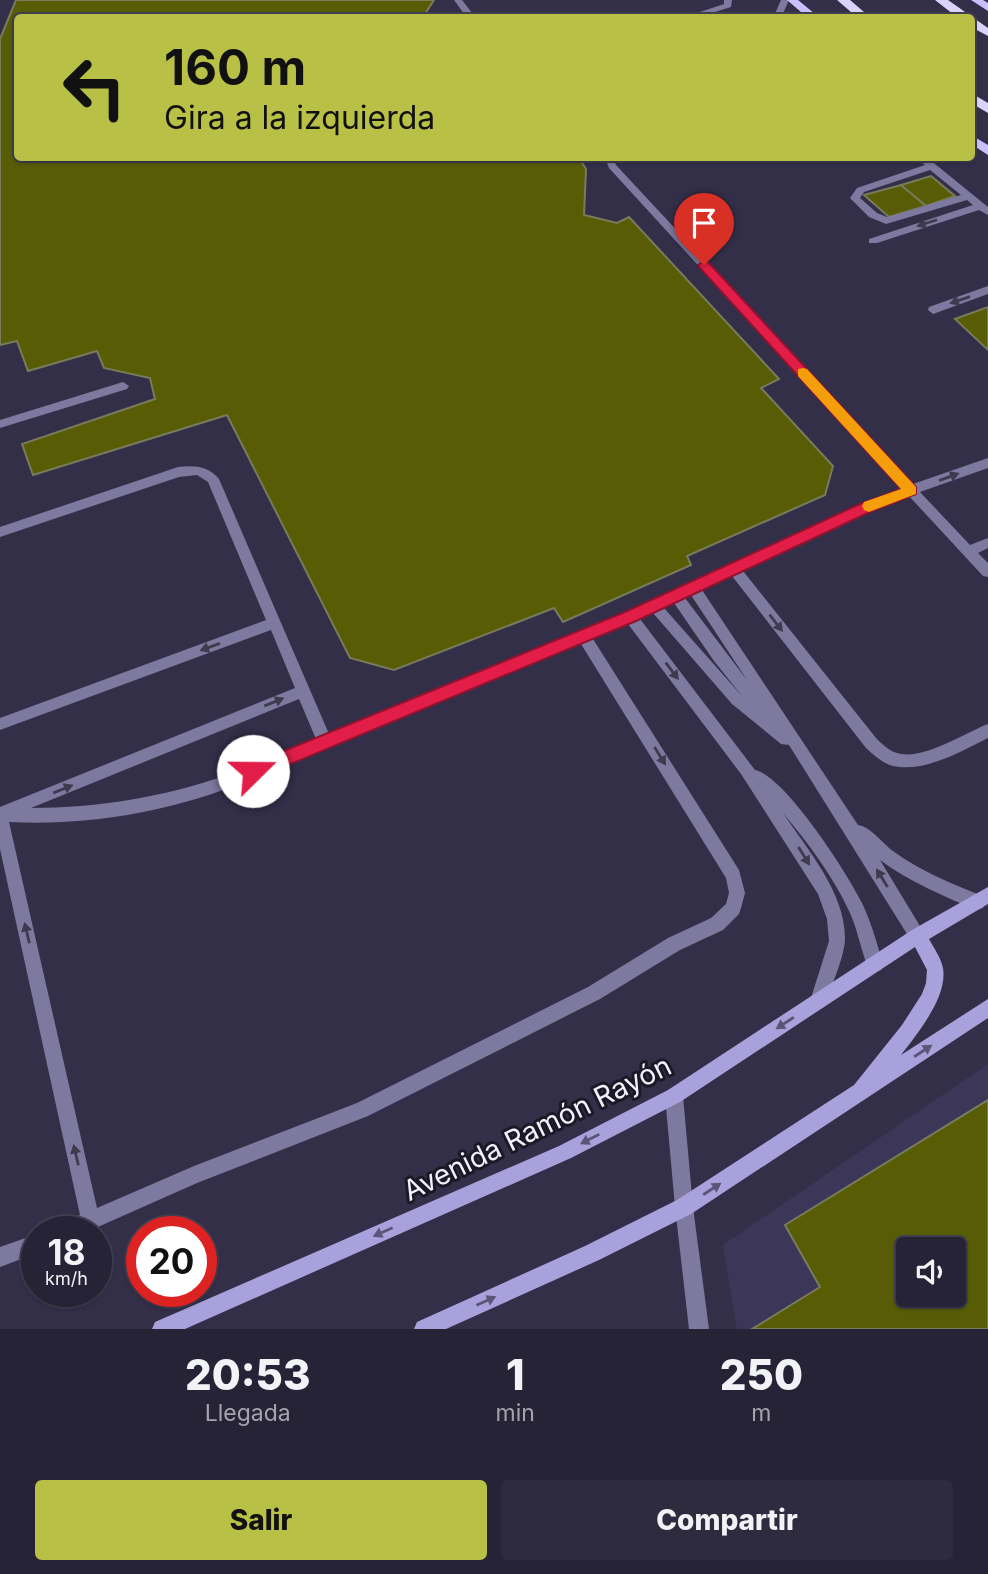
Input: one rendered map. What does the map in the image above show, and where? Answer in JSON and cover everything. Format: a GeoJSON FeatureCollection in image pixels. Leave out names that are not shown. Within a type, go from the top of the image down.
{"type":"FeatureCollection","features":[{"type":"Feature","properties":{"kind":"highway"},"geometry":{"type":"LineString","coordinates":[[843,0],[861,14]]}},
{"type":"Feature","properties":{"kind":"highway"},"geometry":{"type":"LineString","coordinates":[[941,0],[960,14]]}},
{"type":"Feature","properties":{"kind":"main road"},"geometry":{"type":"LineString","coordinates":[[792,0],[810,14]]}},
{"type":"Feature","properties":{"kind":"main road"},"geometry":{"type":"LineString","coordinates":[[976,0],[988,8]]}},
{"type":"Feature","properties":{"kind":"main road","name":"Avenida Ramón Rayón"},"geometry":{"type":"LineString","coordinates":[[162,1329],[565,1152],[674,1096],[918,936],[983,899]]}},
{"type":"Feature","properties":{"kind":"main road"},"geometry":{"type":"LineString","coordinates":[[854,1096],[925,1006],[934,986],[935,971],[918,936]]}},
{"type":"Feature","properties":{"kind":"main road"},"geometry":{"type":"LineString","coordinates":[[424,1329],[592,1253],[684,1207],[988,1008]]}},
{"type":"Feature","properties":{"kind":"street"},"geometry":{"type":"LineString","coordinates":[[458,0],[469,14]]}},
{"type":"Feature","properties":{"kind":"street"},"geometry":{"type":"LineString","coordinates":[[699,14],[728,5],[728,0]]}},
{"type":"Feature","properties":{"kind":"street"},"geometry":{"type":"LineString","coordinates":[[610,161],[988,572]]}},
{"type":"Feature","properties":{"kind":"street"},"geometry":{"type":"LineString","coordinates":[[926,161],[984,209]]}},
{"type":"Feature","properties":{"kind":"street"},"geometry":{"type":"LineString","coordinates":[[932,166],[860,190],[855,198],[873,215],[886,222],[968,196]]}},
{"type":"Feature","properties":{"kind":"street"},"geometry":{"type":"LineString","coordinates":[[873,241],[984,209]]}},
{"type":"Feature","properties":{"kind":"street"},"geometry":{"type":"LineString","coordinates":[[933,310],[988,290]]}},
{"type":"Feature","properties":{"kind":"street"},"geometry":{"type":"LineString","coordinates":[[0,424],[122,386]]}},
{"type":"Feature","properties":{"kind":"street"},"geometry":{"type":"LineString","coordinates":[[0,814],[41,817],[90,815],[187,795],[229,781],[631,617],[865,508],[988,463]]}},
{"type":"Feature","properties":{"kind":"street"},"geometry":{"type":"LineString","coordinates":[[0,532],[194,468],[213,479],[325,742]]}},
{"type":"Feature","properties":{"kind":"street"},"geometry":{"type":"LineString","coordinates":[[968,551],[988,543]]}},
{"type":"Feature","properties":{"kind":"street"},"geometry":{"type":"LineString","coordinates":[[734,569],[871,743],[892,759],[908,761],[957,746],[988,731]]}},
{"type":"Feature","properties":{"kind":"street"},"geometry":{"type":"LineString","coordinates":[[694,588],[918,936]]}},
{"type":"Feature","properties":{"kind":"street"},"geometry":{"type":"LineString","coordinates":[[676,596],[740,684],[796,746]]}},
{"type":"Feature","properties":{"kind":"street"},"geometry":{"type":"LineString","coordinates":[[654,605],[737,699],[796,746]]}},
{"type":"Feature","properties":{"kind":"street"},"geometry":{"type":"LineString","coordinates":[[631,617],[746,769],[824,890],[835,919],[837,941],[817,1001]]}},
{"type":"Feature","properties":{"kind":"street"},"geometry":{"type":"LineString","coordinates":[[0,724],[274,624]]}},
{"type":"Feature","properties":{"kind":"street"},"geometry":{"type":"LineString","coordinates":[[102,1216],[194,1175],[362,1110],[594,993],[674,944],[717,924],[733,908],[737,893],[733,875],[584,636]]}},
{"type":"Feature","properties":{"kind":"street"},"geometry":{"type":"LineString","coordinates":[[0,814],[303,691]]}},
{"type":"Feature","properties":{"kind":"street"},"geometry":{"type":"LineString","coordinates":[[746,769],[772,789],[835,872],[855,906],[875,964]]}},
{"type":"Feature","properties":{"kind":"street"},"geometry":{"type":"LineString","coordinates":[[841,813],[882,855],[920,879],[983,899]]}},
{"type":"Feature","properties":{"kind":"street"},"geometry":{"type":"LineString","coordinates":[[0,814],[90,1216]]}},
{"type":"Feature","properties":{"kind":"street"},"geometry":{"type":"LineString","coordinates":[[674,1096],[699,1329]]}},
{"type":"Feature","properties":{"kind":"street"},"geometry":{"type":"LineString","coordinates":[[0,1257],[21,1249]]}},
{"type":"Feature","properties":{"kind":"shaded area"},"geometry":{"type":"Polygon","coordinates":[[[988,1064],[988,1329],[737,1329],[723,1245],[988,1064]]]}},
{"type":"Feature","properties":{"kind":"building"},"geometry":{"type":"Polygon","coordinates":[[[16,0],[434,0],[425,14],[14,14],[14,161],[581,161],[586,169],[584,215],[617,223],[629,217],[779,379],[761,388],[833,466],[825,495],[687,556],[691,565],[563,622],[554,608],[394,670],[350,658],[227,415],[33,475],[22,444],[155,399],[150,378],[104,368],[97,351],[28,371],[17,341],[0,345],[0,39],[16,0]]]}},
{"type":"Feature","properties":{"kind":"building"},"geometry":{"type":"Polygon","coordinates":[[[931,176],[955,196],[926,206],[901,185],[931,176]]]}},
{"type":"Feature","properties":{"kind":"building"},"geometry":{"type":"Polygon","coordinates":[[[901,185],[926,206],[889,217],[864,195],[901,185]]]}},
{"type":"Feature","properties":{"kind":"building"},"geometry":{"type":"Polygon","coordinates":[[[988,307],[988,350],[955,319],[988,307]]]}},
{"type":"Feature","properties":{"kind":"building"},"geometry":{"type":"Polygon","coordinates":[[[988,1100],[988,1329],[752,1329],[820,1287],[785,1225],[988,1100]]]}},
{"type":"Feature","properties":{"kind":"slow traffic"},"geometry":{"type":"LineString","coordinates":[[803,372],[911,491],[869,506]]}},
{"type":"Feature","properties":{"kind":"route"},"geometry":{"type":"LineString","coordinates":[[253,771],[631,617],[865,508],[911,491],[704,265]]}}]}
